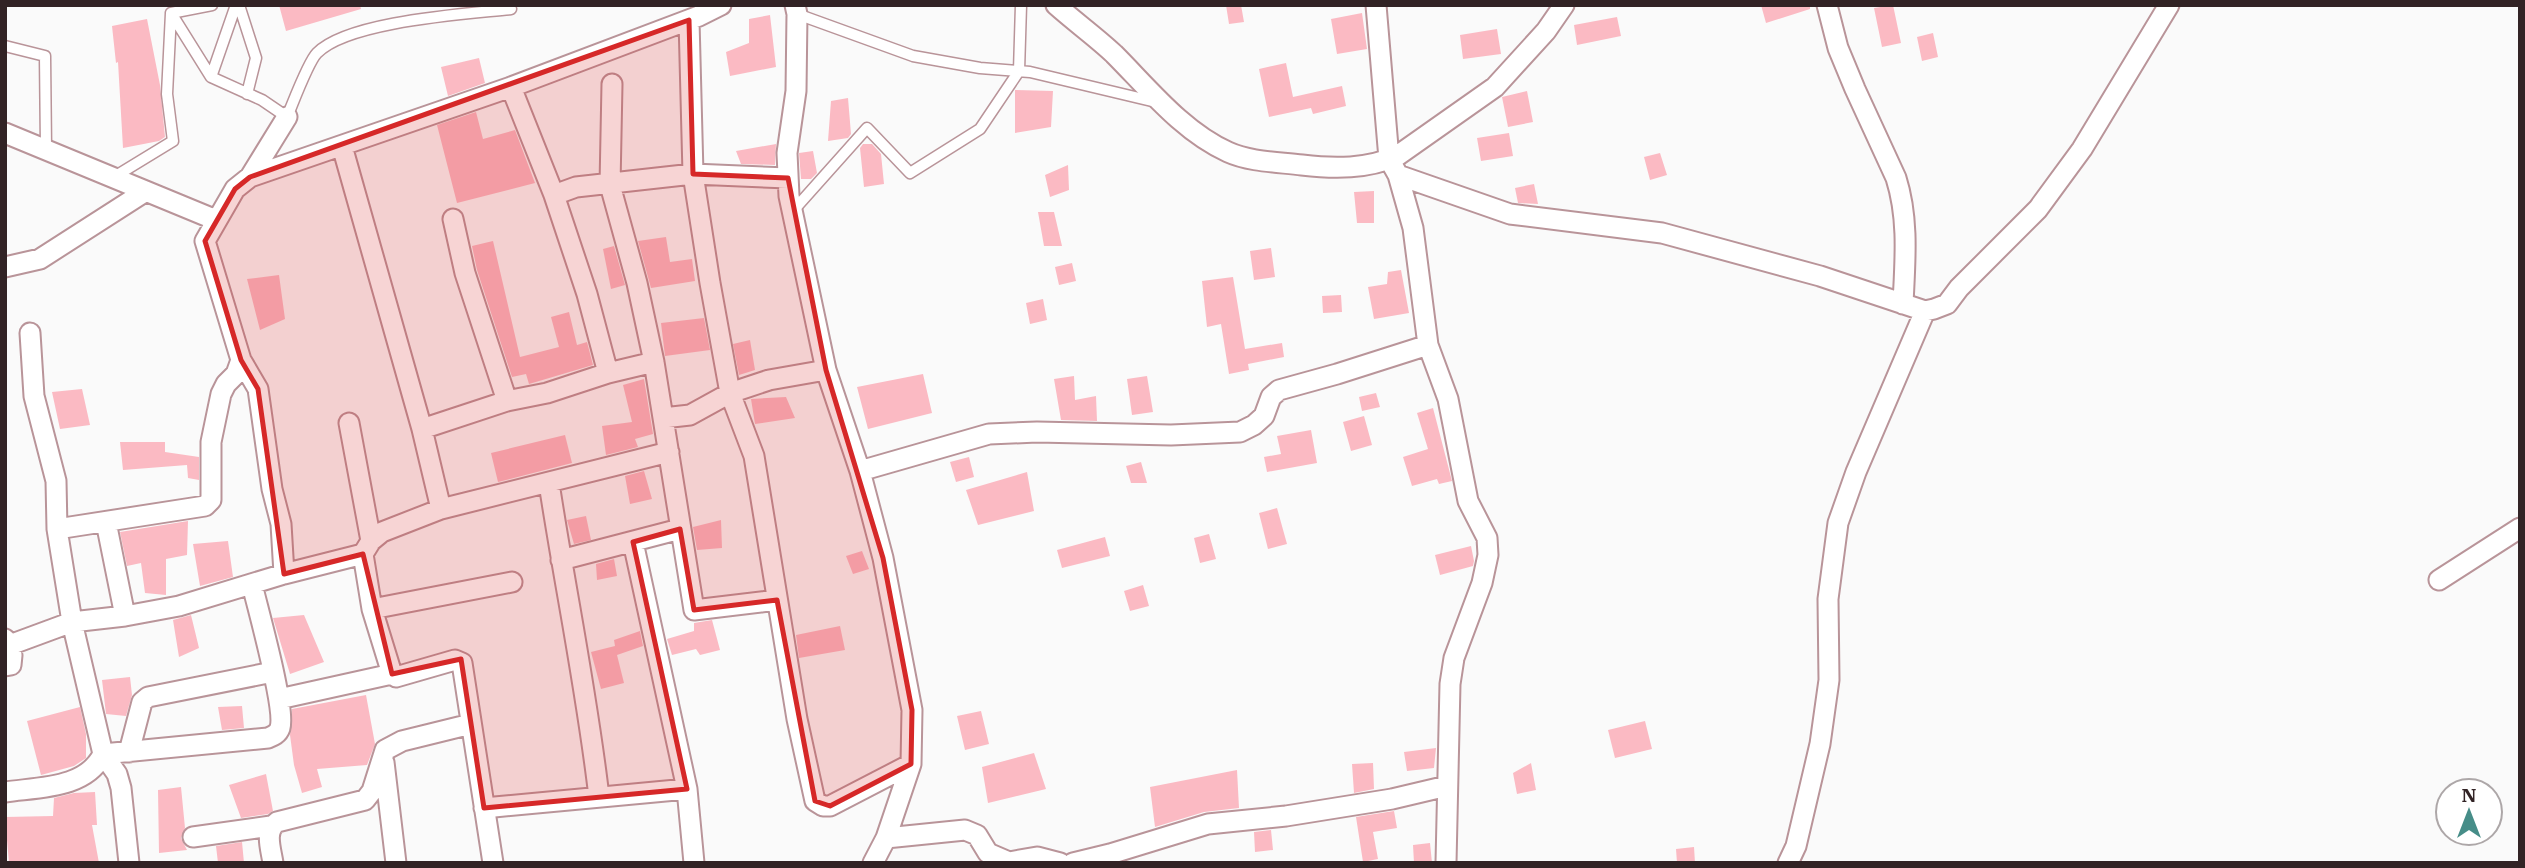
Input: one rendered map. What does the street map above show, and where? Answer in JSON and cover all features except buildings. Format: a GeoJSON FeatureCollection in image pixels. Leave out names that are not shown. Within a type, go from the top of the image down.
{"type":"FeatureCollection","features":[{"type":"Feature","properties":{"kind":"street"},"geometry":{"type":"LineString","coordinates":[[250,177],[511,87],[689,20],[721,5]]}},
{"type":"Feature","properties":{"kind":"street"},"geometry":{"type":"LineString","coordinates":[[1056,5],[1112,52],[1159,103],[1228,152],[1259,160],[1316,167],[1380,163],[1510,214],[1662,233],[1819,276],[1925,311],[1947,304],[1959,288],[2038,209],[2082,149],[2169,5]]}},
{"type":"Feature","properties":{"kind":"street"},"geometry":{"type":"LineString","coordinates":[[1376,5],[1394,167],[1413,228],[1428,345],[1448,399],[1468,501],[1487,538],[1488,555],[1482,583],[1454,658],[1450,684],[1447,863]]}},
{"type":"Feature","properties":{"kind":"street"},"geometry":{"type":"LineString","coordinates":[[1394,167],[1397,156],[1495,87],[1546,31],[1564,5]]}},
{"type":"Feature","properties":{"kind":"street"},"geometry":{"type":"LineString","coordinates":[[1827,5],[1838,48],[1902,196],[1906,233],[1903,304]]}},
{"type":"Feature","properties":{"kind":"street"},"geometry":{"type":"LineString","coordinates":[[796,10],[796,91],[787,153],[792,212],[826,370],[860,471],[883,558],[912,710],[911,764],[886,838],[873,863]]}},
{"type":"Feature","properties":{"kind":"street"},"geometry":{"type":"LineString","coordinates":[[689,20],[693,174],[730,393],[754,456],[797,719],[815,801],[823,806],[830,806],[911,764]]}},
{"type":"Feature","properties":{"kind":"street"},"geometry":{"type":"LineString","coordinates":[[612,84],[610,185],[637,283],[654,362],[694,610],[777,600]]}},
{"type":"Feature","properties":{"kind":"street"},"geometry":{"type":"LineString","coordinates":[[511,87],[554,195],[587,294],[608,373]]}},
{"type":"Feature","properties":{"kind":"street"},"geometry":{"type":"LineString","coordinates":[[284,574],[281,523],[272,489],[258,389],[241,360],[205,241],[235,189],[250,177],[287,117]]}},
{"type":"Feature","properties":{"kind":"street"},"geometry":{"type":"LineString","coordinates":[[5,132],[216,220]]}},
{"type":"Feature","properties":{"kind":"street"},"geometry":{"type":"LineString","coordinates":[[342,146],[422,429],[441,509]]}},
{"type":"Feature","properties":{"kind":"street"},"geometry":{"type":"LineString","coordinates":[[554,195],[576,187],[693,174],[788,178]]}},
{"type":"Feature","properties":{"kind":"street"},"geometry":{"type":"LineString","coordinates":[[5,267],[40,259],[146,191]]}},
{"type":"Feature","properties":{"kind":"street"},"geometry":{"type":"LineString","coordinates":[[453,219],[465,272],[507,401]]}},
{"type":"Feature","properties":{"kind":"street"},"geometry":{"type":"LineString","coordinates":[[1788,863],[1796,846],[1821,744],[1829,680],[1828,599],[1838,523],[1856,472],[1925,311]]}},
{"type":"Feature","properties":{"kind":"street"},"geometry":{"type":"LineString","coordinates":[[30,333],[34,396],[56,481],[57,530],[72,622],[103,754],[117,774],[121,788],[129,863]]}},
{"type":"Feature","properties":{"kind":"street"},"geometry":{"type":"LineString","coordinates":[[860,471],[989,434],[1037,432],[1171,435],[1240,432],[1264,416],[1271,397],[1279,390],[1428,345]]}},
{"type":"Feature","properties":{"kind":"street"},"geometry":{"type":"LineString","coordinates":[[57,530],[205,506],[211,500],[211,442],[221,394],[236,373],[241,360]]}},
{"type":"Feature","properties":{"kind":"street"},"geometry":{"type":"LineString","coordinates":[[422,429],[507,401],[547,393],[608,373],[654,362]]}},
{"type":"Feature","properties":{"kind":"street"},"geometry":{"type":"LineString","coordinates":[[663,418],[690,415],[730,393],[769,380],[826,370]]}},
{"type":"Feature","properties":{"kind":"street"},"geometry":{"type":"LineString","coordinates":[[349,423],[367,548],[372,609],[392,674]]}},
{"type":"Feature","properties":{"kind":"street"},"geometry":{"type":"LineString","coordinates":[[6,650],[72,622],[180,606],[367,548],[382,532],[441,509],[669,452]]}},
{"type":"Feature","properties":{"kind":"street"},"geometry":{"type":"LineString","coordinates":[[549,483],[589,716],[599,797]]}},
{"type":"Feature","properties":{"kind":"street"},"geometry":{"type":"LineString","coordinates":[[106,522],[125,616]]}},
{"type":"Feature","properties":{"kind":"street"},"geometry":{"type":"LineString","coordinates":[[561,560],[680,530]]}},
{"type":"Feature","properties":{"kind":"street"},"geometry":{"type":"LineString","coordinates":[[2439,580],[2519,530]]}},
{"type":"Feature","properties":{"kind":"street"},"geometry":{"type":"LineString","coordinates":[[633,542],[687,789],[694,863]]}},
{"type":"Feature","properties":{"kind":"street"},"geometry":{"type":"LineString","coordinates":[[372,609],[512,582]]}},
{"type":"Feature","properties":{"kind":"street"},"geometry":{"type":"LineString","coordinates":[[103,754],[268,738],[277,734],[281,726],[279,699],[252,584]]}},
{"type":"Feature","properties":{"kind":"street"},"geometry":{"type":"LineString","coordinates":[[279,699],[392,674],[396,677],[455,660],[462,663],[493,863]]}},
{"type":"Feature","properties":{"kind":"street"},"geometry":{"type":"LineString","coordinates":[[129,751],[142,702],[148,697],[273,672]]}},
{"type":"Feature","properties":{"kind":"street"},"geometry":{"type":"LineString","coordinates":[[193,837],[271,826],[277,822],[365,800],[372,791],[385,750],[402,741],[471,724]]}},
{"type":"Feature","properties":{"kind":"street"},"geometry":{"type":"LineString","coordinates":[[5,792],[77,779],[96,767],[103,754]]}},
{"type":"Feature","properties":{"kind":"street"},"geometry":{"type":"LineString","coordinates":[[384,754],[396,863]]}},
{"type":"Feature","properties":{"kind":"street"},"geometry":{"type":"LineString","coordinates":[[1073,863],[1208,824],[1286,816],[1392,799],[1447,786]]}},
{"type":"Feature","properties":{"kind":"street"},"geometry":{"type":"LineString","coordinates":[[484,808],[687,789]]}},
{"type":"Feature","properties":{"kind":"street"},"geometry":{"type":"LineString","coordinates":[[271,826],[269,834],[273,863]]}},
{"type":"Feature","properties":{"kind":"street"},"geometry":{"type":"LineString","coordinates":[[886,838],[965,830],[977,835],[988,853],[1009,862],[1037,857],[1060,863]]}},
{"type":"Feature","properties":{"kind":"lane"},"geometry":{"type":"LineString","coordinates":[[171,13],[212,5]]}},
{"type":"Feature","properties":{"kind":"lane"},"geometry":{"type":"LineString","coordinates":[[211,77],[237,5]]}},
{"type":"Feature","properties":{"kind":"lane"},"geometry":{"type":"LineString","coordinates":[[237,5],[256,58],[247,94]]}},
{"type":"Feature","properties":{"kind":"lane"},"geometry":{"type":"LineString","coordinates":[[792,212],[867,128],[910,173],[979,129],[1019,71],[1021,5]]}},
{"type":"Feature","properties":{"kind":"lane"},"geometry":{"type":"LineString","coordinates":[[171,13],[211,77],[262,100],[287,117],[316,53],[346,35],[430,17],[511,9]]}},
{"type":"Feature","properties":{"kind":"lane"},"geometry":{"type":"LineString","coordinates":[[796,10],[913,56],[979,68],[1019,71],[1159,103]]}},
{"type":"Feature","properties":{"kind":"lane"},"geometry":{"type":"LineString","coordinates":[[114,177],[173,141],[167,94],[171,13]]}},
{"type":"Feature","properties":{"kind":"lane"},"geometry":{"type":"LineString","coordinates":[[5,46],[45,56],[46,149]]}},
{"type":"Feature","properties":{"kind":"highlighted area"},"geometry":{"type":"Polygon","coordinates":[[[689,20],[693,174],[788,178],[826,370],[883,558],[912,710],[911,764],[830,806],[815,801],[777,600],[694,610],[680,529],[633,542],[687,789],[484,808],[461,659],[392,674],[363,554],[284,574],[258,389],[241,360],[205,241],[235,189],[250,177],[689,20]]]}}]}
